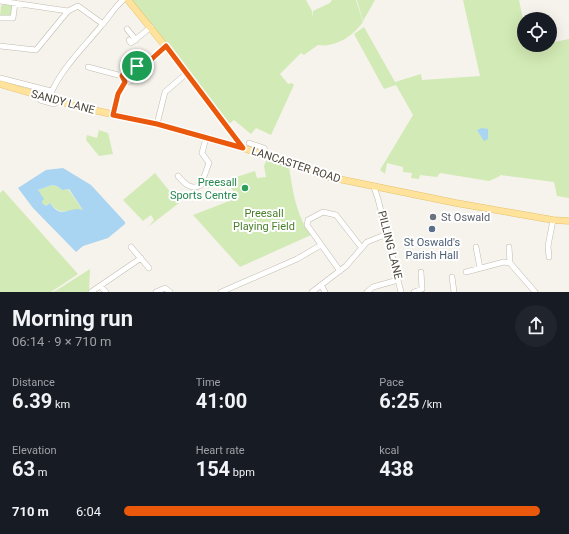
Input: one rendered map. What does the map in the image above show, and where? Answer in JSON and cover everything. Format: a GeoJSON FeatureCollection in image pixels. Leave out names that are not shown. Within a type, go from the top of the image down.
{"type":"FeatureCollection","features":[{"type":"Feature","properties":{"kind":"main road"},"geometry":{"type":"LineString","coordinates":[[128,0],[187,73],[243,148]]}},
{"type":"Feature","properties":{"kind":"main road","name":"SANDY LANE"},"geometry":{"type":"LineString","coordinates":[[0,84],[58,101],[157,124],[243,148]]}},
{"type":"Feature","properties":{"kind":"main road"},"geometry":{"type":"LineString","coordinates":[[231,145],[235,136]]}},
{"type":"Feature","properties":{"kind":"main road","name":"LANCASTER ROAD"},"geometry":{"type":"LineString","coordinates":[[243,148],[317,174],[375,188],[553,220],[569,221]]}},
{"type":"Feature","properties":{"kind":"street"},"geometry":{"type":"LineString","coordinates":[[0,1],[68,11]]}},
{"type":"Feature","properties":{"kind":"street"},"geometry":{"type":"LineString","coordinates":[[49,98],[52,91],[74,59],[120,1]]}},
{"type":"Feature","properties":{"kind":"street"},"geometry":{"type":"LineString","coordinates":[[0,18],[13,18],[15,3]]}},
{"type":"Feature","properties":{"kind":"street"},"geometry":{"type":"LineString","coordinates":[[0,46],[36,50],[68,11],[78,6],[103,24]]}},
{"type":"Feature","properties":{"kind":"street"},"geometry":{"type":"LineString","coordinates":[[127,28],[136,40]]}},
{"type":"Feature","properties":{"kind":"street"},"geometry":{"type":"LineString","coordinates":[[129,40],[131,43],[151,28]]}},
{"type":"Feature","properties":{"kind":"street"},"geometry":{"type":"LineString","coordinates":[[122,76],[133,68],[145,65],[166,46]]}},
{"type":"Feature","properties":{"kind":"street"},"geometry":{"type":"LineString","coordinates":[[125,82],[131,81],[141,74],[144,71],[145,65]]}},
{"type":"Feature","properties":{"kind":"street"},"geometry":{"type":"LineString","coordinates":[[88,67],[122,76],[125,82]]}},
{"type":"Feature","properties":{"kind":"street"},"geometry":{"type":"LineString","coordinates":[[157,124],[165,92],[187,73]]}},
{"type":"Feature","properties":{"kind":"street","name":"SANDY LANE"},"geometry":{"type":"LineString","coordinates":[[0,78],[52,91]]}},
{"type":"Feature","properties":{"kind":"street"},"geometry":{"type":"LineString","coordinates":[[113,115],[118,94],[125,82]]}},
{"type":"Feature","properties":{"kind":"street"},"geometry":{"type":"LineString","coordinates":[[39,95],[40,100],[54,104],[58,101]]}},
{"type":"Feature","properties":{"kind":"street"},"geometry":{"type":"LineString","coordinates":[[178,176],[189,186],[196,188],[201,185],[209,163],[202,153],[206,138]]}},
{"type":"Feature","properties":{"kind":"street"},"geometry":{"type":"LineString","coordinates":[[249,142],[265,149],[263,155]]}},
{"type":"Feature","properties":{"kind":"street","name":"PILLING LANE"},"geometry":{"type":"LineString","coordinates":[[375,188],[401,292]]}},
{"type":"Feature","properties":{"kind":"street","name":"PILLING LANE"},"geometry":{"type":"LineString","coordinates":[[378,199],[385,190]]}},
{"type":"Feature","properties":{"kind":"street"},"geometry":{"type":"LineString","coordinates":[[340,271],[307,225],[310,218],[320,213],[336,215],[340,218],[361,247]]}},
{"type":"Feature","properties":{"kind":"street"},"geometry":{"type":"LineString","coordinates":[[549,258],[548,246],[553,220]]}},
{"type":"Feature","properties":{"kind":"street"},"geometry":{"type":"LineString","coordinates":[[312,292],[340,271],[367,242],[387,234]]}},
{"type":"Feature","properties":{"kind":"street"},"geometry":{"type":"LineString","coordinates":[[221,292],[297,259],[321,245]]}},
{"type":"Feature","properties":{"kind":"street"},"geometry":{"type":"LineString","coordinates":[[131,246],[149,268]]}},
{"type":"Feature","properties":{"kind":"street"},"geometry":{"type":"LineString","coordinates":[[476,247],[480,268]]}},
{"type":"Feature","properties":{"kind":"street"},"geometry":{"type":"LineString","coordinates":[[509,247],[510,263],[529,287],[535,292]]}},
{"type":"Feature","properties":{"kind":"street"},"geometry":{"type":"LineString","coordinates":[[91,292],[141,258]]}},
{"type":"Feature","properties":{"kind":"street"},"geometry":{"type":"LineString","coordinates":[[466,272],[504,262],[510,263]]}},
{"type":"Feature","properties":{"kind":"street"},"geometry":{"type":"LineString","coordinates":[[414,292],[424,291],[421,272]]}},
{"type":"Feature","properties":{"kind":"street"},"geometry":{"type":"LineString","coordinates":[[452,277],[454,292]]}},
{"type":"Feature","properties":{"kind":"street"},"geometry":{"type":"LineString","coordinates":[[367,292],[373,287],[398,280]]}},
{"type":"Feature","properties":{"kind":"street"},"geometry":{"type":"LineString","coordinates":[[321,285],[326,292]]}},
{"type":"Feature","properties":{"kind":"street"},"geometry":{"type":"LineString","coordinates":[[100,286],[106,292]]}},
{"type":"Feature","properties":{"kind":"street"},"geometry":{"type":"LineString","coordinates":[[524,292],[529,287]]}},
{"type":"Feature","properties":{"kind":"street"},"geometry":{"type":"LineString","coordinates":[[156,292],[165,288],[170,292]]}},
{"type":"Feature","properties":{"kind":"green space"},"geometry":{"type":"Polygon","coordinates":[[[131,0],[306,0],[312,11],[312,18],[313,11],[330,3],[332,0],[356,0],[363,22],[354,32],[337,43],[331,45],[318,45],[304,55],[301,53],[280,74],[288,84],[292,83],[294,85],[271,135],[256,128],[251,134],[234,120],[229,124],[187,67],[131,0]]]}},
{"type":"Feature","properties":{"kind":"green space"},"geometry":{"type":"Polygon","coordinates":[[[357,0],[375,0],[363,21],[357,0]]]}},
{"type":"Feature","properties":{"kind":"green space"},"geometry":{"type":"Polygon","coordinates":[[[463,0],[519,0],[522,12],[517,12],[517,52],[557,52],[557,42],[569,39],[569,198],[557,196],[554,182],[500,175],[489,181],[440,173],[437,177],[420,175],[419,179],[411,178],[412,173],[403,172],[403,167],[387,163],[385,174],[380,170],[413,115],[396,85],[384,89],[354,34],[364,27],[395,82],[421,74],[422,80],[480,76],[463,0]]]}},
{"type":"Feature","properties":{"kind":"green space"},"geometry":{"type":"Polygon","coordinates":[[[4,4],[12,6],[12,16],[0,16],[1,6],[4,4]]]}},
{"type":"Feature","properties":{"kind":"green space"},"geometry":{"type":"Polygon","coordinates":[[[99,130],[108,133],[113,154],[99,156],[86,140],[87,135],[97,138],[99,130]]]}},
{"type":"Feature","properties":{"kind":"green space","name":"Preesall Playing Field"},"geometry":{"type":"Polygon","coordinates":[[[267,159],[289,167],[299,211],[311,235],[240,267],[193,215],[237,198],[227,180],[255,171],[257,178],[266,177],[264,166],[267,159]]]}},
{"type":"Feature","properties":{"kind":"green space"},"geometry":{"type":"Polygon","coordinates":[[[155,173],[179,203],[148,227],[154,220],[151,215],[143,221],[123,200],[155,173]]]}},
{"type":"Feature","properties":{"kind":"green space"},"geometry":{"type":"Polygon","coordinates":[[[52,185],[57,186],[62,190],[68,189],[83,210],[61,211],[50,203],[46,206],[42,203],[38,190],[52,185]]]}},
{"type":"Feature","properties":{"kind":"green space"},"geometry":{"type":"Polygon","coordinates":[[[3,190],[78,274],[51,292],[0,292],[0,193],[3,190]]]}},
{"type":"Feature","properties":{"kind":"green space"},"geometry":{"type":"Polygon","coordinates":[[[83,210],[89,214],[90,219],[85,216],[83,210]]]}},
{"type":"Feature","properties":{"kind":"green space"},"geometry":{"type":"Polygon","coordinates":[[[90,269],[89,292],[53,292],[57,290],[90,269]]]}},
{"type":"Feature","properties":{"kind":"water"},"geometry":{"type":"Polygon","coordinates":[[[482,128],[488,129],[488,139],[484,141],[477,130],[482,128]]]}},
{"type":"Feature","properties":{"kind":"water"},"geometry":{"type":"Polygon","coordinates":[[[63,168],[91,185],[125,222],[125,224],[108,238],[83,246],[76,252],[33,208],[18,188],[46,170],[63,168]],[[52,185],[38,190],[44,199],[42,203],[46,206],[50,203],[58,211],[62,212],[74,209],[83,210],[69,189],[62,190],[57,186],[52,185]]]}},
{"type":"Feature","properties":{"kind":"place","name":"Preesall Sports Centre"},"geometry":{"type":"Point","coordinates":[245,188]}},
{"type":"Feature","properties":{"kind":"place","name":"St Oswald"},"geometry":{"type":"Point","coordinates":[433,217]}},
{"type":"Feature","properties":{"kind":"place","name":"St Oswald's Parish Hall"},"geometry":{"type":"Point","coordinates":[432,229]}},
{"type":"Feature","properties":{"kind":"route"},"geometry":{"type":"LineString","coordinates":[[166,46],[228,126],[243,148],[157,124],[113,115],[118,94],[125,82],[122,76],[137,66],[145,65],[152,57],[166,46]]}}]}
